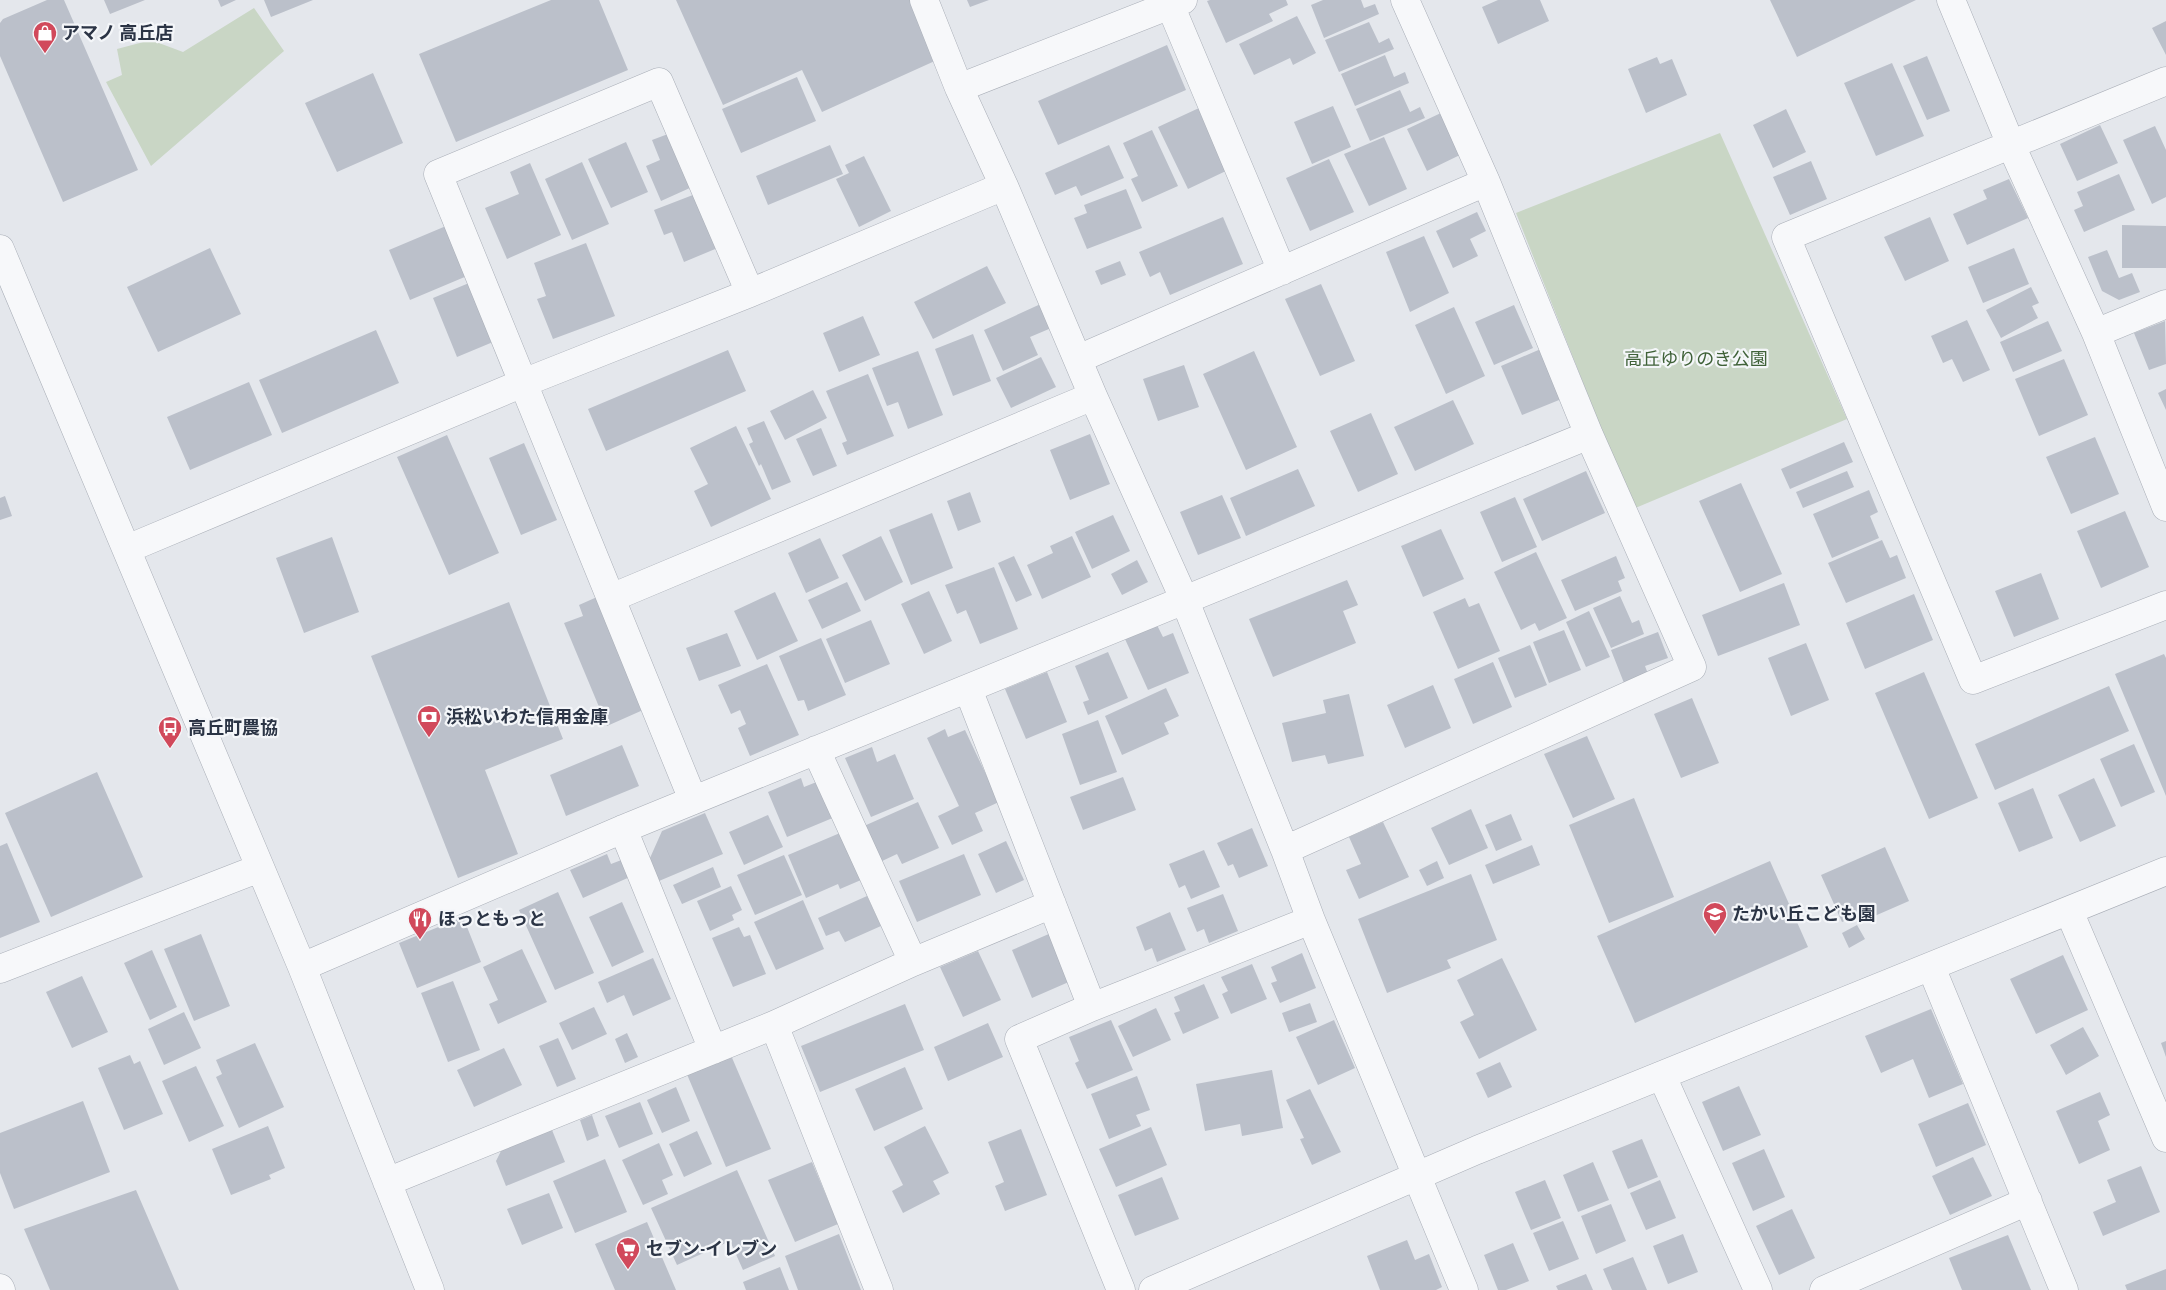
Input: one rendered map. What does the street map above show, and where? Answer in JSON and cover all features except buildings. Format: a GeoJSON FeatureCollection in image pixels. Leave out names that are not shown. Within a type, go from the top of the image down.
{"type":"FeatureCollection","features":[{"type":"Feature","properties":{"kind":"street"},"geometry":{"type":"LineString","coordinates":[[924,0],[959,88],[1004,186],[1093,396],[1185,601],[1416,1177],[1464,1290]]}},
{"type":"Feature","properties":{"kind":"street"},"geometry":{"type":"LineString","coordinates":[[1286,850],[1692,668],[1589,435],[1486,182],[1406,0]]}},
{"type":"Feature","properties":{"kind":"street"},"geometry":{"type":"LineString","coordinates":[[1951,0],[2011,145],[2096,333],[2164,495]]}},
{"type":"Feature","properties":{"kind":"street"},"geometry":{"type":"LineString","coordinates":[[959,88],[1174,2],[1282,271]]}},
{"type":"Feature","properties":{"kind":"street"},"geometry":{"type":"LineString","coordinates":[[2166,81],[1786,237],[1973,680],[2166,605]]}},
{"type":"Feature","properties":{"kind":"street"},"geometry":{"type":"LineString","coordinates":[[692,800],[438,174],[659,82],[750,293]]}},
{"type":"Feature","properties":{"kind":"street"},"geometry":{"type":"LineString","coordinates":[[1078,359],[1486,182]]}},
{"type":"Feature","properties":{"kind":"street"},"geometry":{"type":"LineString","coordinates":[[126,549],[523,382],[750,293],[1004,186]]}},
{"type":"Feature","properties":{"kind":"street"},"geometry":{"type":"LineString","coordinates":[[0,249],[302,967],[430,1290]]}},
{"type":"Feature","properties":{"kind":"street"},"geometry":{"type":"LineString","coordinates":[[2096,333],[2166,304]]}},
{"type":"Feature","properties":{"kind":"street"},"geometry":{"type":"LineString","coordinates":[[611,598],[1093,396]]}},
{"type":"Feature","properties":{"kind":"street"},"geometry":{"type":"LineString","coordinates":[[302,967],[692,800],[1589,435]]}},
{"type":"Feature","properties":{"kind":"street"},"geometry":{"type":"LineString","coordinates":[[968,689],[1092,1007]]}},
{"type":"Feature","properties":{"kind":"street"},"geometry":{"type":"LineString","coordinates":[[816,750],[913,962]]}},
{"type":"Feature","properties":{"kind":"street"},"geometry":{"type":"LineString","coordinates":[[623,829],[713,1050]]}},
{"type":"Feature","properties":{"kind":"street"},"geometry":{"type":"LineString","coordinates":[[0,969],[260,868]]}},
{"type":"Feature","properties":{"kind":"street"},"geometry":{"type":"LineString","coordinates":[[1153,1290],[1477,1150],[2166,871]]}},
{"type":"Feature","properties":{"kind":"street"},"geometry":{"type":"LineString","coordinates":[[387,1182],[774,1025],[913,962],[1052,904]]}},
{"type":"Feature","properties":{"kind":"street"},"geometry":{"type":"LineString","coordinates":[[2069,911],[2166,1138]]}},
{"type":"Feature","properties":{"kind":"street"},"geometry":{"type":"LineString","coordinates":[[1121,1290],[1019,1040],[1092,1007],[1312,920]]}},
{"type":"Feature","properties":{"kind":"street"},"geometry":{"type":"LineString","coordinates":[[1931,967],[2064,1290]]}},
{"type":"Feature","properties":{"kind":"street"},"geometry":{"type":"LineString","coordinates":[[774,1025],[879,1290]]}},
{"type":"Feature","properties":{"kind":"street"},"geometry":{"type":"LineString","coordinates":[[1662,1076],[1758,1290]]}},
{"type":"Feature","properties":{"kind":"street"},"geometry":{"type":"LineString","coordinates":[[1824,1290],[2028,1201]]}},
{"type":"Feature","properties":{"kind":"green space"},"geometry":{"type":"Polygon","coordinates":[[[254,8],[284,51],[151,166],[106,82],[122,75],[117,49],[151,40],[183,52],[254,8]]]}},
{"type":"Feature","properties":{"kind":"green space","name":"高丘ゆりのき公園"},"geometry":{"type":"Polygon","coordinates":[[[1720,133],[1847,419],[1633,509],[1516,213],[1720,133]]]}},
{"type":"Feature","properties":{"kind":"place","name":"アマノ 高丘店"},"geometry":{"type":"Point","coordinates":[45,54]}},
{"type":"Feature","properties":{"kind":"place","name":"浜松いわた信用金庫"},"geometry":{"type":"Point","coordinates":[429,738]}},
{"type":"Feature","properties":{"kind":"place","name":"高丘町農協"},"geometry":{"type":"Point","coordinates":[170,749]}},
{"type":"Feature","properties":{"kind":"place","name":"たかい丘こども園"},"geometry":{"type":"Point","coordinates":[1715,935]}},
{"type":"Feature","properties":{"kind":"place","name":"ほっともっと"},"geometry":{"type":"Point","coordinates":[420,940]}},
{"type":"Feature","properties":{"kind":"place","name":"セブン-イレブン"},"geometry":{"type":"Point","coordinates":[628,1270]}}]}
